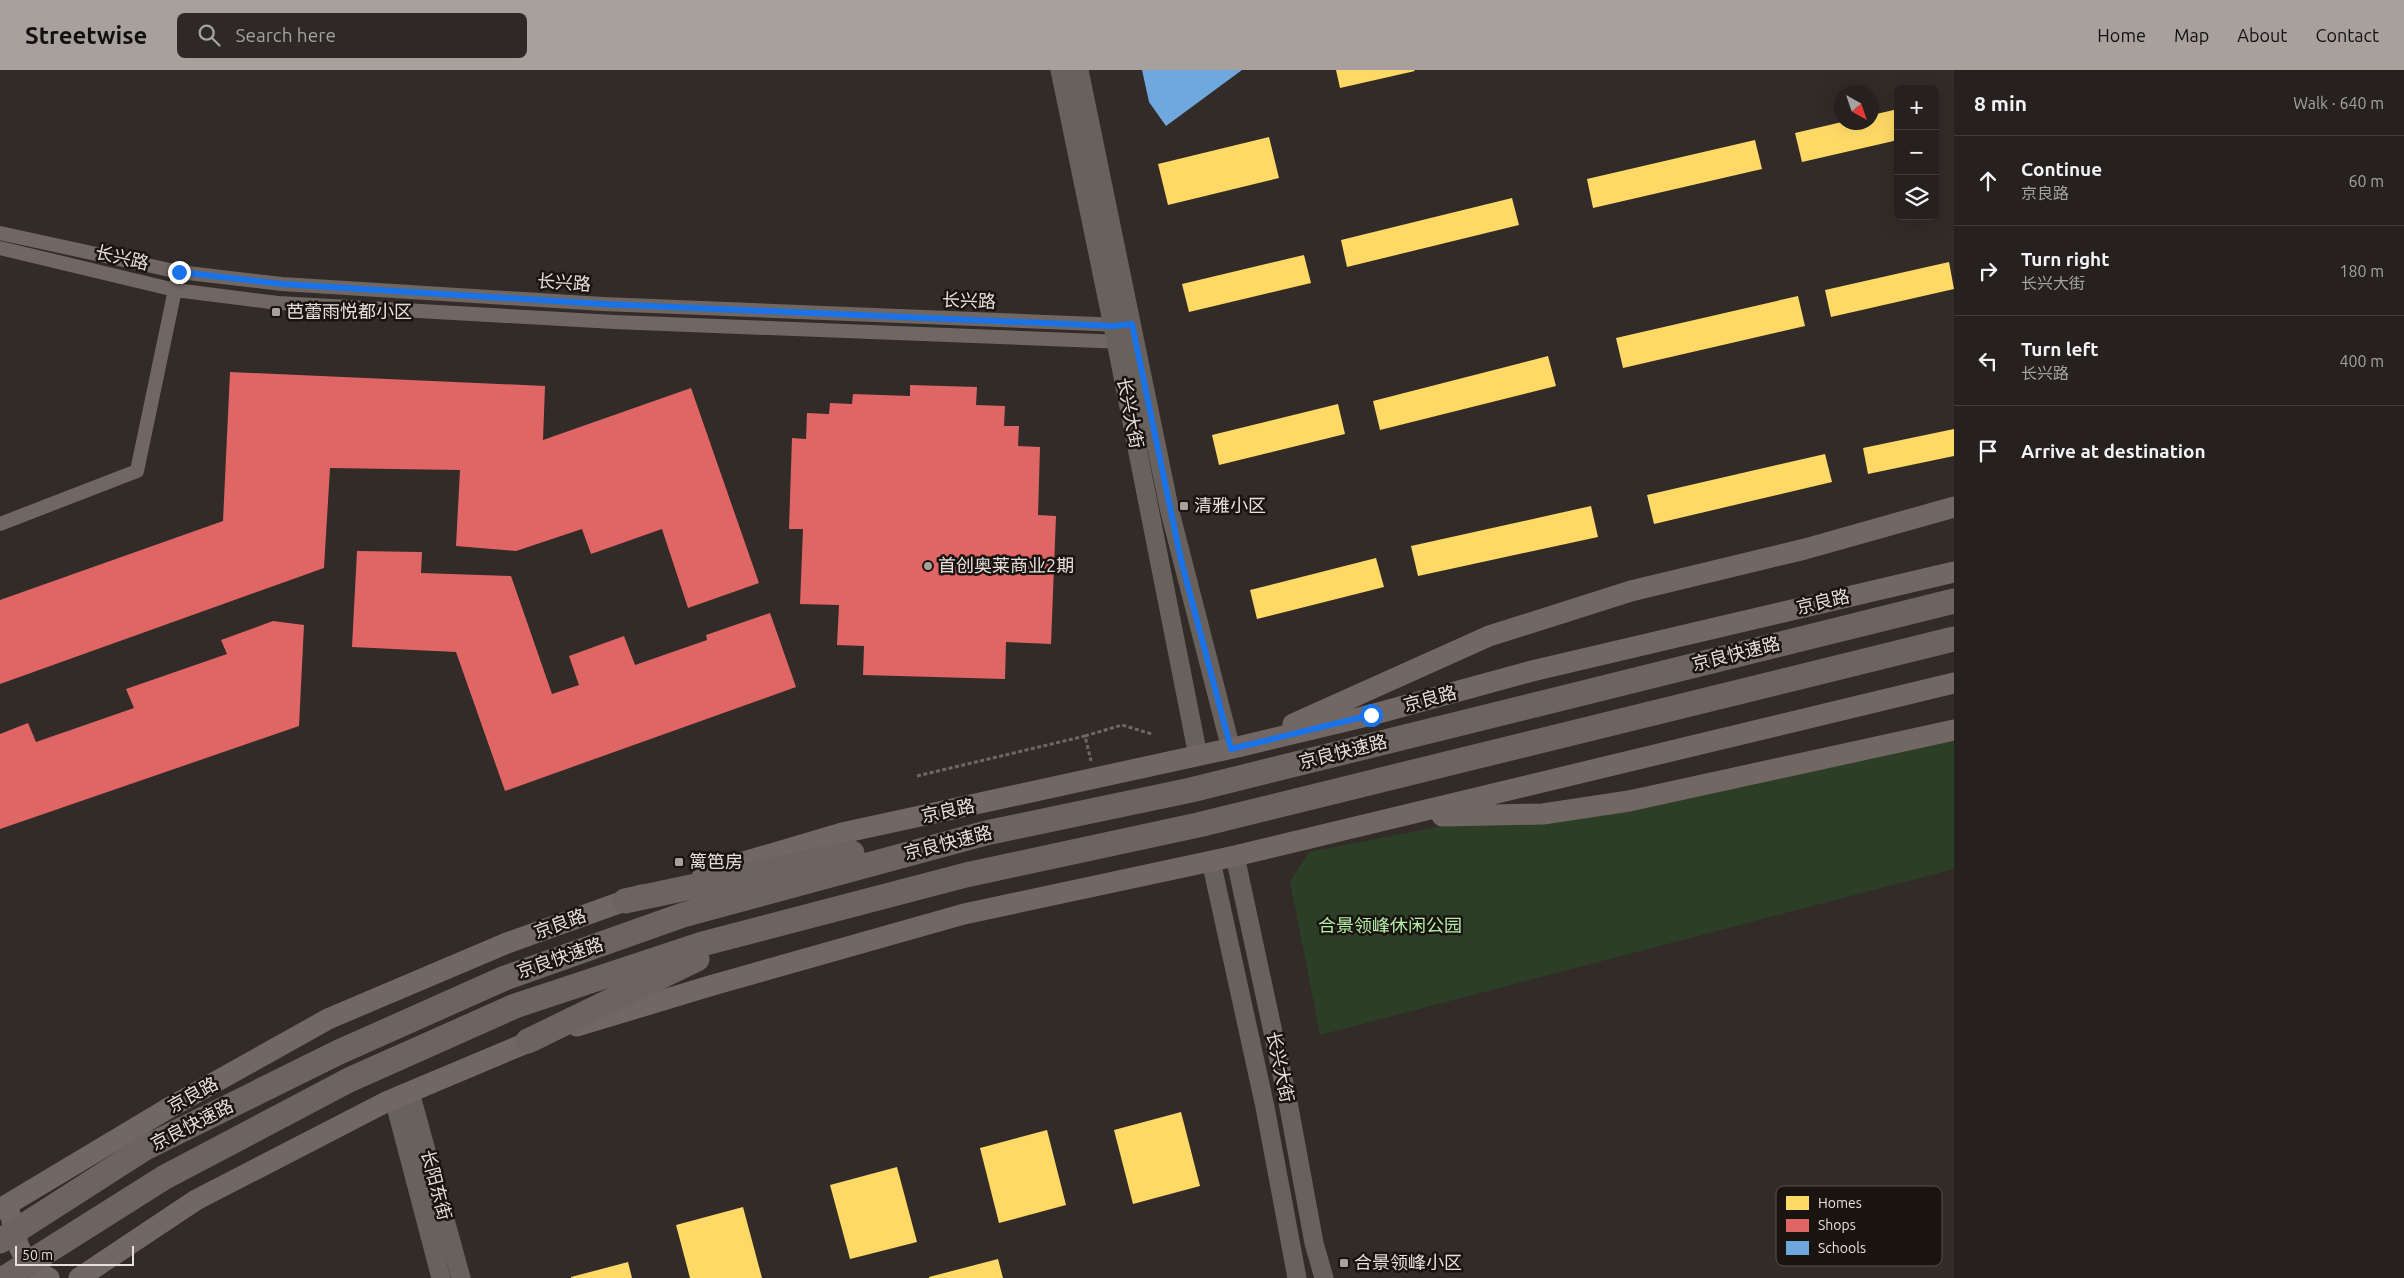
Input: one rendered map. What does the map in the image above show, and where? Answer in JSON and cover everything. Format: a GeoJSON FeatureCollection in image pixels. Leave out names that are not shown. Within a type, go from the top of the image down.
{"type":"FeatureCollection","features":[{"type":"Feature","properties":{"kind":"highway","name":"京良快速路"},"geometry":{"type":"LineString","coordinates":[[0,1241],[145,1148],[338,1052],[505,978],[683,915],[986,833],[1191,790],[1954,601]]}},
{"type":"Feature","properties":{"kind":"highway","name":"京良快速路"},"geometry":{"type":"LineString","coordinates":[[5,1278],[165,1176],[349,1080],[515,1006],[702,944],[966,875],[1198,825],[1954,639]]}},
{"type":"Feature","properties":{"kind":"highway"},"geometry":{"type":"LineString","coordinates":[[625,901],[871,849],[935,838],[986,833]]}},
{"type":"Feature","properties":{"kind":"highway"},"geometry":{"type":"LineString","coordinates":[[528,1041],[753,931]]}},
{"type":"Feature","properties":{"kind":"main road"},"geometry":{"type":"LineString","coordinates":[[1237,748],[1489,636],[1631,591],[1805,549],[1954,507]]}},
{"type":"Feature","properties":{"kind":"main road","name":"京良路"},"geometry":{"type":"LineString","coordinates":[[0,1208],[167,1109],[328,1019],[507,943],[684,880],[842,833],[1237,748],[1371,715],[1532,671],[1954,572]]}},
{"type":"Feature","properties":{"kind":"main road"},"geometry":{"type":"LineString","coordinates":[[79,1278],[196,1200],[402,1096],[528,1041],[713,985],[964,914],[1235,856],[1954,683]]}},
{"type":"Feature","properties":{"kind":"main road"},"geometry":{"type":"LineString","coordinates":[[1387,820],[1457,815],[1543,814],[1610,804],[1954,730]]}},
{"type":"Feature","properties":{"kind":"main road"},"geometry":{"type":"LineString","coordinates":[[24,1194],[11,1214],[15,1242],[35,1271],[49,1278]]}},
{"type":"Feature","properties":{"kind":"street","name":"长兴大街"},"geometry":{"type":"LineString","coordinates":[[1060,70],[1181,560],[1237,748]]}},
{"type":"Feature","properties":{"kind":"street","name":"长兴大街"},"geometry":{"type":"LineString","coordinates":[[1079,70],[1198,756]]}},
{"type":"Feature","properties":{"kind":"street","name":"长兴路"},"geometry":{"type":"LineString","coordinates":[[0,233],[179,272],[282,284],[1124,334]]}},
{"type":"Feature","properties":{"kind":"street","name":"长兴路"},"geometry":{"type":"LineString","coordinates":[[0,248],[175,290],[278,303],[604,322],[1124,334]]}},
{"type":"Feature","properties":{"kind":"street"},"geometry":{"type":"LineString","coordinates":[[0,524],[137,471],[179,272]]}},
{"type":"Feature","properties":{"kind":"street","name":"长兴大街"},"geometry":{"type":"LineString","coordinates":[[1235,856],[1288,1102],[1314,1243],[1324,1278]]}},
{"type":"Feature","properties":{"kind":"street","name":"长兴大街"},"geometry":{"type":"LineString","coordinates":[[1210,861],[1265,1107],[1297,1278]]}},
{"type":"Feature","properties":{"kind":"street","name":"长阳东街"},"geometry":{"type":"LineString","coordinates":[[402,1096],[441,1278]]}},
{"type":"Feature","properties":{"kind":"street","name":"长阳东街"},"geometry":{"type":"LineString","coordinates":[[402,1096],[461,1278]]}},
{"type":"Feature","properties":{"kind":"path"},"geometry":{"type":"LineString","coordinates":[[1085,736],[1122,725],[1152,734]]}},
{"type":"Feature","properties":{"kind":"green space","name":"合景领峰休闲公园"},"geometry":{"type":"Polygon","coordinates":[[[1954,727],[1954,869],[1320,1035],[1290,881],[1309,852],[1954,727]]]}},
{"type":"Feature","properties":{"kind":"building: Homes"},"geometry":{"type":"Polygon","coordinates":[[[1336,70],[1414,70],[1415,71],[1340,88],[1336,70]]]}},
{"type":"Feature","properties":{"kind":"building: Homes"},"geometry":{"type":"Polygon","coordinates":[[[1894,110],[1894,141],[1802,162],[1795,133],[1834,124],[1834,130],[1879,130],[1879,113],[1894,110]]]}},
{"type":"Feature","properties":{"kind":"building: Homes"},"geometry":{"type":"Polygon","coordinates":[[[1269,137],[1279,178],[1168,205],[1158,164],[1269,137]]]}},
{"type":"Feature","properties":{"kind":"building: Homes"},"geometry":{"type":"Polygon","coordinates":[[[1755,140],[1762,169],[1593,208],[1587,179],[1755,140]]]}},
{"type":"Feature","properties":{"kind":"building: Homes"},"geometry":{"type":"Polygon","coordinates":[[[1512,198],[1519,225],[1347,267],[1341,240],[1512,198]]]}},
{"type":"Feature","properties":{"kind":"building: Homes"},"geometry":{"type":"Polygon","coordinates":[[[1304,255],[1311,283],[1189,312],[1182,284],[1304,255]]]}},
{"type":"Feature","properties":{"kind":"building: Homes"},"geometry":{"type":"Polygon","coordinates":[[[1949,262],[1954,289],[1831,317],[1825,290],[1949,262]]]}},
{"type":"Feature","properties":{"kind":"building: Homes"},"geometry":{"type":"Polygon","coordinates":[[[1798,296],[1805,326],[1623,368],[1616,338],[1798,296]]]}},
{"type":"Feature","properties":{"kind":"building: Homes"},"geometry":{"type":"Polygon","coordinates":[[[1548,356],[1556,386],[1380,430],[1373,401],[1548,356]]]}},
{"type":"Feature","properties":{"kind":"building: Homes"},"geometry":{"type":"Polygon","coordinates":[[[1338,404],[1345,434],[1219,465],[1212,435],[1338,404]]]}},
{"type":"Feature","properties":{"kind":"building: Homes"},"geometry":{"type":"Polygon","coordinates":[[[1954,429],[1954,456],[1868,474],[1863,448],[1954,429]]]}},
{"type":"Feature","properties":{"kind":"building: Homes"},"geometry":{"type":"Polygon","coordinates":[[[1825,454],[1832,482],[1654,524],[1647,495],[1825,454]]]}},
{"type":"Feature","properties":{"kind":"building: Homes"},"geometry":{"type":"Polygon","coordinates":[[[1591,506],[1598,537],[1418,576],[1411,546],[1591,506]]]}},
{"type":"Feature","properties":{"kind":"building: Homes"},"geometry":{"type":"Polygon","coordinates":[[[1376,558],[1384,587],[1257,619],[1250,590],[1376,558]]]}},
{"type":"Feature","properties":{"kind":"building: Homes"},"geometry":{"type":"Polygon","coordinates":[[[1181,1112],[1200,1186],[1133,1204],[1114,1130],[1181,1112]]]}},
{"type":"Feature","properties":{"kind":"building: Homes"},"geometry":{"type":"Polygon","coordinates":[[[1047,1130],[1066,1205],[999,1223],[980,1148],[1047,1130]]]}},
{"type":"Feature","properties":{"kind":"building: Homes"},"geometry":{"type":"Polygon","coordinates":[[[897,1167],[917,1242],[850,1259],[830,1185],[897,1167]]]}},
{"type":"Feature","properties":{"kind":"building: Homes"},"geometry":{"type":"Polygon","coordinates":[[[743,1207],[762,1278],[690,1278],[676,1225],[743,1207]]]}},
{"type":"Feature","properties":{"kind":"building: Homes"},"geometry":{"type":"Polygon","coordinates":[[[998,1259],[1003,1278],[929,1278],[929,1277],[998,1259]]]}},
{"type":"Feature","properties":{"kind":"building: Homes"},"geometry":{"type":"Polygon","coordinates":[[[628,1262],[632,1278],[571,1278],[571,1277],[628,1262]]]}},
{"type":"Feature","properties":{"kind":"building: Shops"},"geometry":{"type":"Polygon","coordinates":[[[230,372],[545,386],[543,440],[691,388],[759,583],[688,608],[662,529],[591,554],[582,529],[516,551],[456,546],[460,470],[330,468],[324,568],[0,684],[0,600],[223,521],[230,372]]]}},
{"type":"Feature","properties":{"kind":"building: Shops","name":"首创奥莱商业2期"},"geometry":{"type":"Polygon","coordinates":[[[910,385],[977,387],[976,405],[1005,406],[1004,426],[1019,426],[1018,446],[1040,447],[1038,515],[1056,516],[1051,644],[1006,642],[1005,679],[863,675],[864,646],[837,645],[839,605],[800,604],[803,529],[789,529],[792,438],[806,439],[807,413],[829,414],[830,403],[852,404],[853,394],[910,396],[910,385]]]}},
{"type":"Feature","properties":{"kind":"building: Shops"},"geometry":{"type":"Polygon","coordinates":[[[357,551],[422,552],[421,573],[511,576],[552,694],[579,685],[569,656],[624,636],[635,665],[707,640],[706,635],[770,613],[796,687],[505,791],[456,652],[352,647],[357,551]]]}},
{"type":"Feature","properties":{"kind":"building: Shops"},"geometry":{"type":"Polygon","coordinates":[[[273,621],[304,625],[299,726],[0,829],[0,734],[28,723],[36,742],[134,708],[126,689],[227,654],[221,640],[273,621]]]}},
{"type":"Feature","properties":{"kind":"building: Schools"},"geometry":{"type":"Polygon","coordinates":[[[1142,70],[1242,70],[1166,126],[1149,102],[1142,70]]]}},
{"type":"Feature","properties":{"kind":"place","name":"芭蕾雨悦都小区"},"geometry":{"type":"Point","coordinates":[276,312]}},
{"type":"Feature","properties":{"kind":"place","name":"清雅小区"},"geometry":{"type":"Point","coordinates":[1184,506]}},
{"type":"Feature","properties":{"kind":"place","name":"首创奥莱商业2期"},"geometry":{"type":"Point","coordinates":[928,566]}},
{"type":"Feature","properties":{"kind":"place","name":"篱笆房"},"geometry":{"type":"Point","coordinates":[679,862]}},
{"type":"Feature","properties":{"kind":"place","name":"合景领峰小区"},"geometry":{"type":"Point","coordinates":[1344,1263]}},
{"type":"Feature","properties":{"kind":"route"},"geometry":{"type":"LineString","coordinates":[[179,272],[282,284],[603,304],[1113,326],[1132,324],[1181,560],[1231,749],[1371,715]]}}]}
